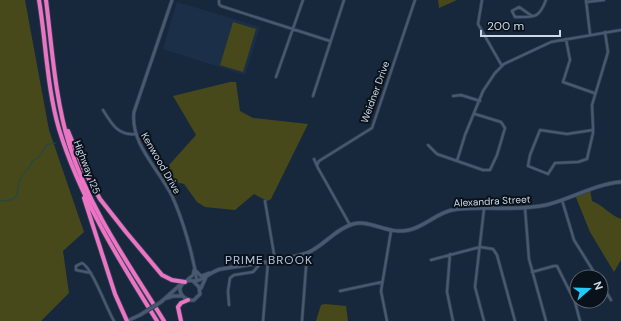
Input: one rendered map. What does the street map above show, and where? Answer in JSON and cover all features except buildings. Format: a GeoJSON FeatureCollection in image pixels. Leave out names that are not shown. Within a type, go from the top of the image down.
{"type":"FeatureCollection","features":[{"type":"Feature","properties":{"kind":"highway","name":"Highway 125"},"geometry":{"type":"LineString","coordinates":[[39,0],[49,72],[59,128],[81,188],[112,248],[157,321]]}},
{"type":"Feature","properties":{"kind":"highway","name":"Highway 125"},"geometry":{"type":"LineString","coordinates":[[46,0],[58,96],[69,144],[90,198],[164,321]]}},
{"type":"Feature","properties":{"kind":"highway"},"geometry":{"type":"LineString","coordinates":[[58,96],[76,153],[100,199],[160,273],[172,280],[185,282]]}},
{"type":"Feature","properties":{"kind":"highway"},"geometry":{"type":"LineString","coordinates":[[81,188],[115,294],[127,321]]}},
{"type":"Feature","properties":{"kind":"highway"},"geometry":{"type":"LineString","coordinates":[[181,321],[178,311],[179,305],[188,300]]}},
{"type":"Feature","properties":{"kind":"highway"},"geometry":{"type":"LineString","coordinates":[[122,321],[124,314]]}},
{"type":"Feature","properties":{"kind":"main road","name":"Alexandra Street"},"geometry":{"type":"LineString","coordinates":[[350,225],[364,223],[390,231],[401,232],[414,228],[451,210],[525,208],[547,204],[601,186],[621,182]]}},
{"type":"Feature","properties":{"kind":"main road"},"geometry":{"type":"LineString","coordinates":[[161,302],[185,282],[196,282],[210,273],[220,269],[268,262],[307,253],[350,225]]}},
{"type":"Feature","properties":{"kind":"main road"},"geometry":{"type":"LineString","coordinates":[[127,321],[173,296],[181,296],[188,300],[197,298],[202,283],[210,273]]}},
{"type":"Feature","properties":{"kind":"main road"},"geometry":{"type":"LineString","coordinates":[[181,296],[180,289],[185,282]]}},
{"type":"Feature","properties":{"kind":"main road"},"geometry":{"type":"LineString","coordinates":[[196,282],[200,292]]}},
{"type":"Feature","properties":{"kind":"street","name":"Kenwood Drive"},"geometry":{"type":"LineString","coordinates":[[172,0],[134,112],[135,134],[174,200],[195,269],[196,282]]}},
{"type":"Feature","properties":{"kind":"street"},"geometry":{"type":"LineString","coordinates":[[219,0],[219,5],[330,41]]}},
{"type":"Feature","properties":{"kind":"street"},"geometry":{"type":"LineString","coordinates":[[276,77],[303,0]]}},
{"type":"Feature","properties":{"kind":"street"},"geometry":{"type":"LineString","coordinates":[[313,96],[344,0]]}},
{"type":"Feature","properties":{"kind":"street","name":"Weidner Drive"},"geometry":{"type":"LineString","coordinates":[[317,165],[319,161],[372,128],[414,0]]}},
{"type":"Feature","properties":{"kind":"street"},"geometry":{"type":"LineString","coordinates":[[482,0],[478,24],[502,66]]}},
{"type":"Feature","properties":{"kind":"street"},"geometry":{"type":"LineString","coordinates":[[532,16],[519,7],[512,12],[515,17],[532,16],[540,13],[546,0]]}},
{"type":"Feature","properties":{"kind":"street"},"geometry":{"type":"LineString","coordinates":[[590,34],[586,1],[604,0]]}},
{"type":"Feature","properties":{"kind":"street"},"geometry":{"type":"LineString","coordinates":[[457,161],[466,132],[489,82],[502,66],[544,44],[590,34],[621,30]]}},
{"type":"Feature","properties":{"kind":"street"},"geometry":{"type":"LineString","coordinates":[[593,130],[567,134],[540,130],[535,140],[528,163],[532,168],[548,174],[555,164],[578,162],[586,159],[593,130],[592,109],[594,94],[607,55],[605,32]]}},
{"type":"Feature","properties":{"kind":"street"},"geometry":{"type":"LineString","coordinates":[[566,39],[570,59],[563,82],[594,94]]}},
{"type":"Feature","properties":{"kind":"street"},"geometry":{"type":"LineString","coordinates":[[453,96],[461,95],[480,101]]}},
{"type":"Feature","properties":{"kind":"street"},"geometry":{"type":"LineString","coordinates":[[103,110],[116,129],[128,135],[135,134]]}},
{"type":"Feature","properties":{"kind":"street"},"geometry":{"type":"LineString","coordinates":[[428,145],[435,153],[485,170],[490,170],[504,132],[504,125],[475,114]]}},
{"type":"Feature","properties":{"kind":"street"},"geometry":{"type":"LineString","coordinates":[[314,159],[350,225]]}},
{"type":"Feature","properties":{"kind":"street"},"geometry":{"type":"LineString","coordinates":[[562,199],[574,240],[592,269]]}},
{"type":"Feature","properties":{"kind":"street"},"geometry":{"type":"LineString","coordinates":[[265,201],[275,260]]}},
{"type":"Feature","properties":{"kind":"street"},"geometry":{"type":"LineString","coordinates":[[525,208],[527,248],[532,272],[546,321]]}},
{"type":"Feature","properties":{"kind":"street"},"geometry":{"type":"LineString","coordinates":[[484,209],[476,291],[484,321]]}},
{"type":"Feature","properties":{"kind":"street"},"geometry":{"type":"LineString","coordinates":[[387,321],[382,300],[390,231]]}},
{"type":"Feature","properties":{"kind":"street"},"geometry":{"type":"LineString","coordinates":[[431,260],[480,247],[490,248],[496,252],[515,321]]}},
{"type":"Feature","properties":{"kind":"street"},"geometry":{"type":"LineString","coordinates":[[302,321],[307,253]]}},
{"type":"Feature","properties":{"kind":"street"},"geometry":{"type":"LineString","coordinates":[[450,254],[447,292],[453,321]]}},
{"type":"Feature","properties":{"kind":"street"},"geometry":{"type":"LineString","coordinates":[[229,305],[228,291],[230,278],[234,275],[253,272],[261,262]]}},
{"type":"Feature","properties":{"kind":"street"},"geometry":{"type":"LineString","coordinates":[[263,321],[268,262]]}},
{"type":"Feature","properties":{"kind":"street"},"geometry":{"type":"LineString","coordinates":[[91,273],[78,272],[76,270],[76,266],[79,264],[84,264],[91,273],[114,321]]}},
{"type":"Feature","properties":{"kind":"street"},"geometry":{"type":"LineString","coordinates":[[185,282],[193,275],[193,266]]}},
{"type":"Feature","properties":{"kind":"street"},"geometry":{"type":"LineString","coordinates":[[532,272],[557,266],[575,302],[580,321]]}},
{"type":"Feature","properties":{"kind":"street"},"geometry":{"type":"LineString","coordinates":[[195,269],[202,276],[210,273]]}},
{"type":"Feature","properties":{"kind":"street"},"geometry":{"type":"LineString","coordinates":[[340,291],[383,282]]}},
{"type":"Feature","properties":{"kind":"shaded area"},"geometry":{"type":"Polygon","coordinates":[[[0,0],[25,0],[49,130],[84,232],[63,251],[69,293],[41,321],[0,321],[0,0]]]}},
{"type":"Feature","properties":{"kind":"shaded area"},"geometry":{"type":"Polygon","coordinates":[[[438,0],[457,0],[439,8],[438,0]]]}},
{"type":"Feature","properties":{"kind":"shaded area"},"geometry":{"type":"Polygon","coordinates":[[[177,2],[260,27],[245,75],[163,49],[177,2]]]}},
{"type":"Feature","properties":{"kind":"shaded area"},"geometry":{"type":"Polygon","coordinates":[[[233,22],[256,29],[243,72],[220,65],[233,22]]]}},
{"type":"Feature","properties":{"kind":"shaded area"},"geometry":{"type":"Polygon","coordinates":[[[230,82],[236,82],[240,111],[253,118],[308,124],[271,199],[267,201],[254,194],[235,210],[205,207],[197,202],[184,184],[168,180],[161,174],[196,135],[173,96],[230,82]]]}},
{"type":"Feature","properties":{"kind":"shaded area"},"geometry":{"type":"Polygon","coordinates":[[[590,189],[592,201],[621,219],[621,260],[614,272],[590,232],[575,195],[590,189]]]}},
{"type":"Feature","properties":{"kind":"shaded area"},"geometry":{"type":"Polygon","coordinates":[[[321,305],[346,306],[348,321],[316,321],[321,305]]]}},
{"type":"Feature","properties":{"kind":"waterway"},"geometry":{"type":"LineString","coordinates":[[0,201],[11,200],[17,196],[19,181],[31,165],[32,161],[41,155],[46,145],[56,143]]}},
{"type":"Feature","properties":{"kind":"district","name":"PRIME BROOK"},"geometry":{"type":"Point","coordinates":[269,260]}}]}
